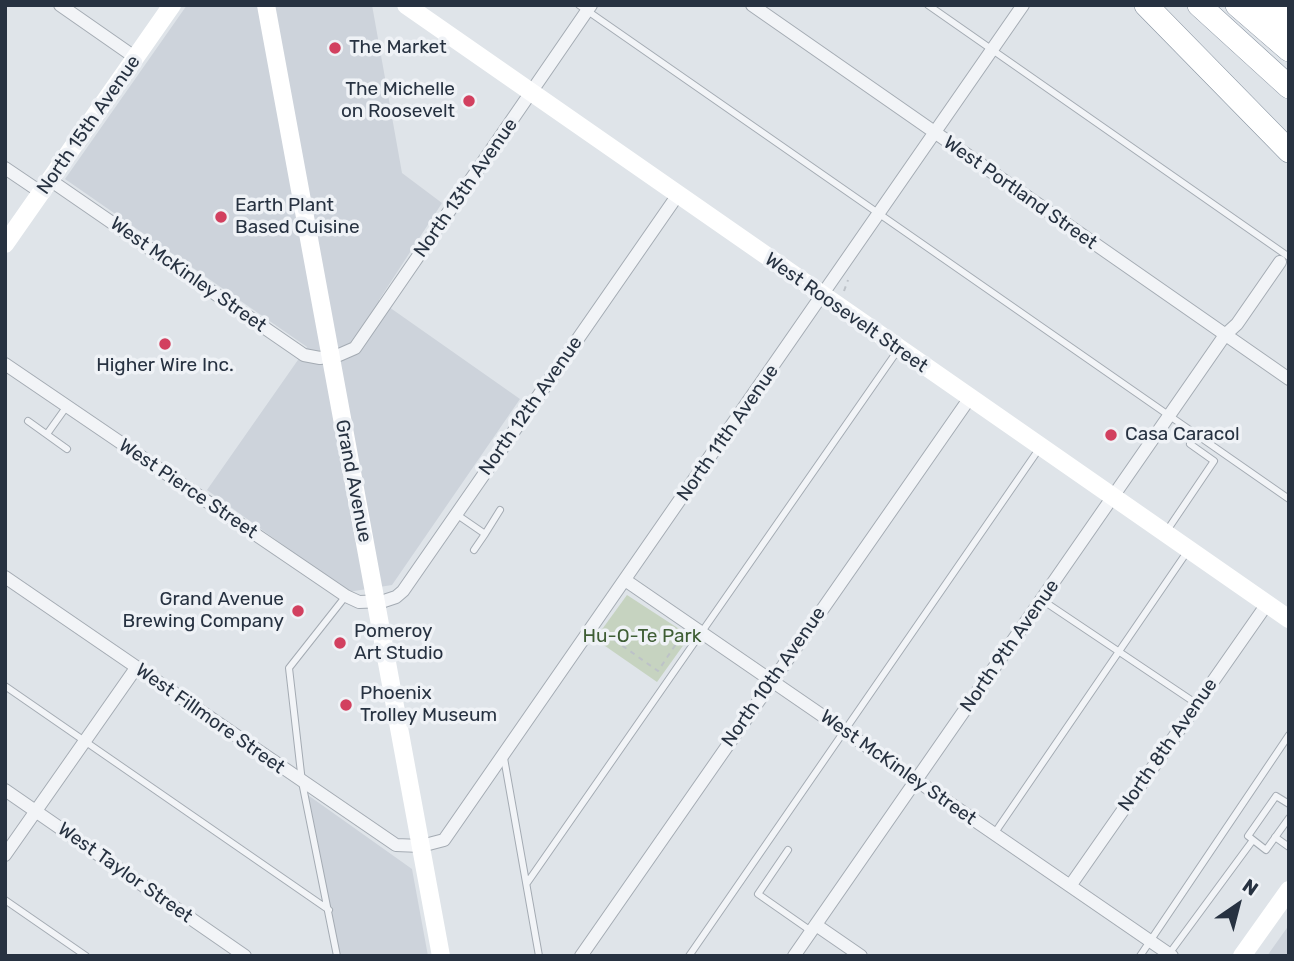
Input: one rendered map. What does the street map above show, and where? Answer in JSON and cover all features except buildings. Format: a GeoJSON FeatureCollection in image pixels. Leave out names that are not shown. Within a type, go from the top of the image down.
{"type":"FeatureCollection","features":[{"type":"Feature","properties":{"kind":"highway"},"geometry":{"type":"LineString","coordinates":[[1146,5],[1289,151]]}},
{"type":"Feature","properties":{"kind":"highway"},"geometry":{"type":"LineString","coordinates":[[1199,5],[1289,87]]}},
{"type":"Feature","properties":{"kind":"highway"},"geometry":{"type":"LineString","coordinates":[[1237,5],[1289,50]]}},
{"type":"Feature","properties":{"kind":"highway"},"geometry":{"type":"LineString","coordinates":[[1268,5],[1289,25]]}},
{"type":"Feature","properties":{"kind":"street"},"geometry":{"type":"LineString","coordinates":[[60,5],[136,58]]}},
{"type":"Feature","properties":{"kind":"street","name":"North 15th Avenue"},"geometry":{"type":"LineString","coordinates":[[5,244],[172,5]]}},
{"type":"Feature","properties":{"kind":"street","name":"Grand Avenue"},"geometry":{"type":"LineString","coordinates":[[266,5],[441,956]]}},
{"type":"Feature","properties":{"kind":"street","name":"West Roosevelt Street"},"geometry":{"type":"LineString","coordinates":[[405,5],[1289,620]]}},
{"type":"Feature","properties":{"kind":"street","name":"West Portland Street"},"geometry":{"type":"LineString","coordinates":[[752,5],[1289,379]]}},
{"type":"Feature","properties":{"kind":"street","name":"North 11th Avenue"},"geometry":{"type":"LineString","coordinates":[[421,846],[444,840],[1023,5]]}},
{"type":"Feature","properties":{"kind":"street","name":"North 13th Avenue"},"geometry":{"type":"LineString","coordinates":[[330,357],[355,348],[532,93],[586,7]]}},
{"type":"Feature","properties":{"kind":"street","name":"West McKinley Street"},"geometry":{"type":"LineString","coordinates":[[5,168],[46,187],[304,355],[330,357]]}},
{"type":"Feature","properties":{"kind":"street","name":"North 12th Avenue"},"geometry":{"type":"LineString","coordinates":[[376,602],[396,597],[403,591],[677,196]]}},
{"type":"Feature","properties":{"kind":"street","name":"North 9th Avenue"},"geometry":{"type":"LineString","coordinates":[[794,956],[1170,416],[1225,335],[1232,317],[1281,259]]}},
{"type":"Feature","properties":{"kind":"street","name":"West Pierce Street"},"geometry":{"type":"LineString","coordinates":[[5,363],[345,596],[359,602],[376,602]]}},
{"type":"Feature","properties":{"kind":"street","name":"North 10th Avenue"},"geometry":{"type":"LineString","coordinates":[[582,956],[771,680],[969,399]]}},
{"type":"Feature","properties":{"kind":"street","name":"West Fillmore Street"},"geometry":{"type":"LineString","coordinates":[[5,577],[396,845],[421,846]]}},
{"type":"Feature","properties":{"kind":"street","name":"West McKinley Street"},"geometry":{"type":"LineString","coordinates":[[625,580],[1170,955]]}},
{"type":"Feature","properties":{"kind":"street","name":"North 8th Avenue"},"geometry":{"type":"LineString","coordinates":[[1070,886],[1267,604]]}},
{"type":"Feature","properties":{"kind":"street"},"geometry":{"type":"LineString","coordinates":[[5,855],[136,667]]}},
{"type":"Feature","properties":{"kind":"street","name":"West Taylor Street"},"geometry":{"type":"LineString","coordinates":[[5,789],[245,956]]}},
{"type":"Feature","properties":{"kind":"street"},"geometry":{"type":"LineString","coordinates":[[1241,956],[1289,890]]}},
{"type":"Feature","properties":{"kind":"street"},"geometry":{"type":"LineString","coordinates":[[814,928],[861,956]]}},
{"type":"Feature","properties":{"kind":"lane"},"geometry":{"type":"LineString","coordinates":[[928,5],[1281,259]]}},
{"type":"Feature","properties":{"kind":"lane"},"geometry":{"type":"LineString","coordinates":[[586,7],[879,215],[1289,499]]}},
{"type":"Feature","properties":{"kind":"lane"},"geometry":{"type":"LineString","coordinates":[[527,883],[898,349]]}},
{"type":"Feature","properties":{"kind":"lane"},"geometry":{"type":"LineString","coordinates":[[47,434],[67,406]]}},
{"type":"Feature","properties":{"kind":"lane"},"geometry":{"type":"LineString","coordinates":[[28,421],[67,449]]}},
{"type":"Feature","properties":{"kind":"lane"},"geometry":{"type":"LineString","coordinates":[[1165,534],[1214,461],[1190,444]]}},
{"type":"Feature","properties":{"kind":"lane"},"geometry":{"type":"LineString","coordinates":[[689,956],[1040,447]]}},
{"type":"Feature","properties":{"kind":"lane"},"geometry":{"type":"LineString","coordinates":[[474,550],[500,510]]}},
{"type":"Feature","properties":{"kind":"lane"},"geometry":{"type":"LineString","coordinates":[[456,514],[485,534]]}},
{"type":"Feature","properties":{"kind":"lane"},"geometry":{"type":"LineString","coordinates":[[994,834],[1188,550]]}},
{"type":"Feature","properties":{"kind":"lane"},"geometry":{"type":"LineString","coordinates":[[337,956],[302,782],[289,668],[345,596]]}},
{"type":"Feature","properties":{"kind":"lane"},"geometry":{"type":"LineString","coordinates":[[1042,600],[1197,704]]}},
{"type":"Feature","properties":{"kind":"lane"},"geometry":{"type":"LineString","coordinates":[[5,686],[329,910]]}},
{"type":"Feature","properties":{"kind":"lane"},"geometry":{"type":"LineString","coordinates":[[1140,956],[1289,735]]}},
{"type":"Feature","properties":{"kind":"lane"},"geometry":{"type":"LineString","coordinates":[[503,756],[539,956]]}},
{"type":"Feature","properties":{"kind":"lane"},"geometry":{"type":"LineString","coordinates":[[1289,804],[1276,796],[1248,836],[1266,850],[1289,818]]}},
{"type":"Feature","properties":{"kind":"lane"},"geometry":{"type":"LineString","coordinates":[[1275,837],[1289,847]]}},
{"type":"Feature","properties":{"kind":"lane"},"geometry":{"type":"LineString","coordinates":[[1170,955],[1252,840]]}},
{"type":"Feature","properties":{"kind":"lane"},"geometry":{"type":"LineString","coordinates":[[788,850],[758,894],[814,928]]}},
{"type":"Feature","properties":{"kind":"lane"},"geometry":{"type":"LineString","coordinates":[[5,900],[86,956]]}},
{"type":"Feature","properties":{"kind":"path"},"geometry":{"type":"LineString","coordinates":[[606,634],[658,671],[682,635]]}},
{"type":"Feature","properties":{"kind":"shaded area"},"geometry":{"type":"Polygon","coordinates":[[[187,5],[372,5],[402,173],[442,203],[379,300],[520,399],[392,585],[348,592],[207,490],[307,347],[65,179],[187,5]]]}},
{"type":"Feature","properties":{"kind":"shaded area"},"geometry":{"type":"Polygon","coordinates":[[[305,793],[412,869],[428,956],[337,956],[305,793]]]}},
{"type":"Feature","properties":{"kind":"shaded area"},"geometry":{"type":"Polygon","coordinates":[[[1289,925],[1289,956],[1267,956],[1289,925]]]}},
{"type":"Feature","properties":{"kind":"green space","name":"Hu-O-Te Park"},"geometry":{"type":"Polygon","coordinates":[[[627,595],[690,636],[657,682],[595,639],[627,595]]]}},
{"type":"Feature","properties":{"kind":"place","name":"The Market"},"geometry":{"type":"Point","coordinates":[335,48]}},
{"type":"Feature","properties":{"kind":"place","name":"The Michelle on Roosevelt"},"geometry":{"type":"Point","coordinates":[469,101]}},
{"type":"Feature","properties":{"kind":"place","name":"Earth Plant Based Cuisine"},"geometry":{"type":"Point","coordinates":[221,217]}},
{"type":"Feature","properties":{"kind":"place","name":"Higher Wire Inc."},"geometry":{"type":"Point","coordinates":[165,344]}},
{"type":"Feature","properties":{"kind":"place","name":"Casa Caracol"},"geometry":{"type":"Point","coordinates":[1111,435]}},
{"type":"Feature","properties":{"kind":"place","name":"Grand Avenue Brewing Company"},"geometry":{"type":"Point","coordinates":[298,611]}},
{"type":"Feature","properties":{"kind":"place","name":"Pomeroy Art Studio"},"geometry":{"type":"Point","coordinates":[340,643]}},
{"type":"Feature","properties":{"kind":"place","name":"Phoenix Trolley Museum"},"geometry":{"type":"Point","coordinates":[346,705]}}]}
